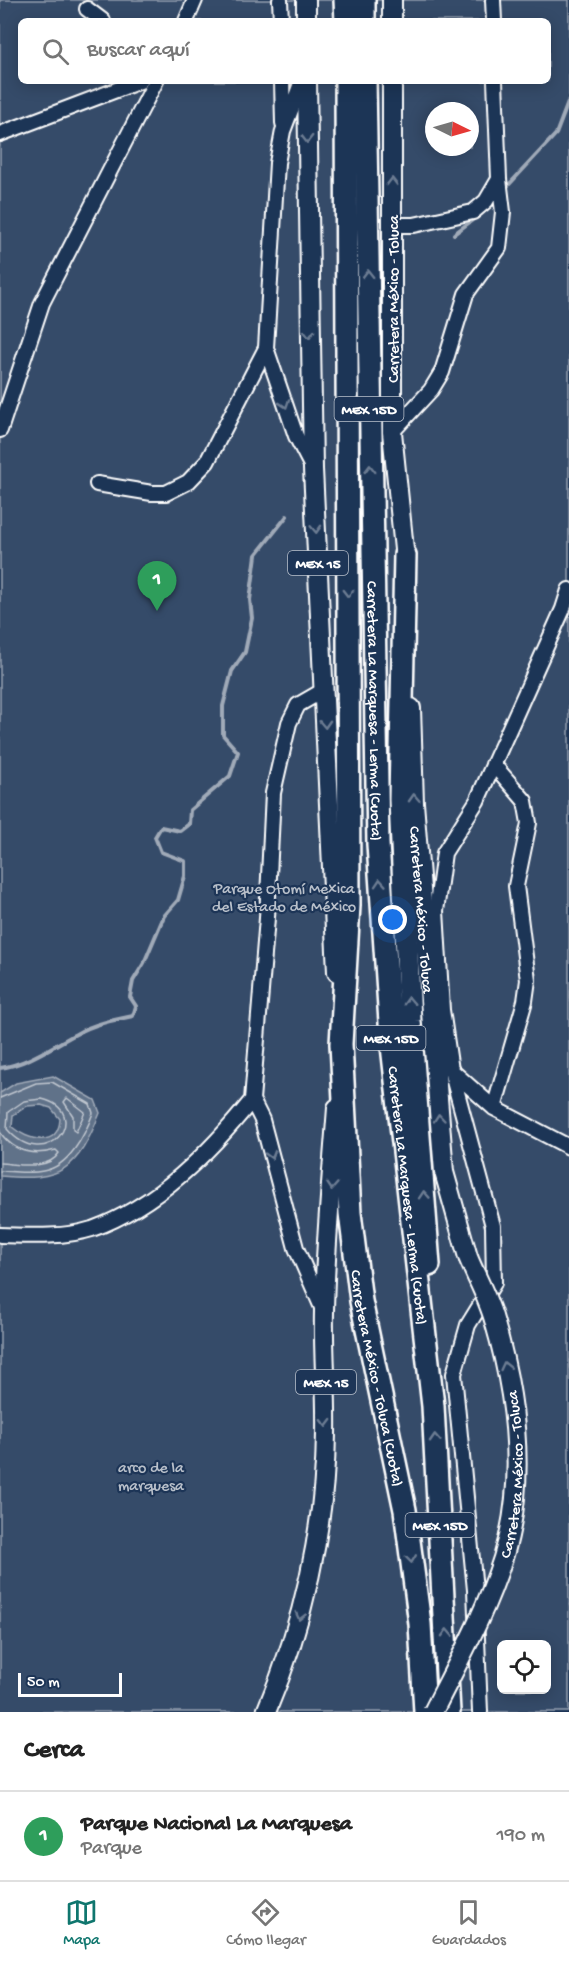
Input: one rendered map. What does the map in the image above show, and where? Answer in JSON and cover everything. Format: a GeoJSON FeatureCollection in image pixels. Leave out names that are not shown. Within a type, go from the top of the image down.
{"type":"FeatureCollection","features":[{"type":"Feature","properties":{"kind":"highway"},"geometry":{"type":"LineString","coordinates":[[345,0],[346,18]]}},
{"type":"Feature","properties":{"kind":"highway"},"geometry":{"type":"LineString","coordinates":[[364,0],[364,18]]}},
{"type":"Feature","properties":{"kind":"highway","name":"Carretera La Marquesa - Lerma (Cuota)"},"geometry":{"type":"LineString","coordinates":[[341,1044],[350,905],[346,84]]}},
{"type":"Feature","properties":{"kind":"highway","name":"Carretera La Marquesa - Lerma (Cuota)"},"geometry":{"type":"LineString","coordinates":[[365,84],[378,844],[391,1037],[411,1231],[427,1338]]}},
{"type":"Feature","properties":{"kind":"highway"},"geometry":{"type":"LineString","coordinates":[[405,555],[400,800],[410,1021],[430,1273],[427,1338]]}},
{"type":"Feature","properties":{"kind":"highway","name":"Carretera México - Toluca (Cuota)"},"geometry":{"type":"LineString","coordinates":[[341,1044],[350,1213],[361,1301],[405,1510],[420,1624],[425,1712]]}},
{"type":"Feature","properties":{"kind":"highway","name":"MEX 15D"},"geometry":{"type":"LineString","coordinates":[[427,1338],[433,1406],[449,1712]]}},
{"type":"Feature","properties":{"kind":"main road"},"geometry":{"type":"LineString","coordinates":[[306,0],[306,18]]}},
{"type":"Feature","properties":{"kind":"main road"},"geometry":{"type":"LineString","coordinates":[[392,0],[392,18]]}},
{"type":"Feature","properties":{"kind":"main road","name":"MEX 15"},"geometry":{"type":"LineString","coordinates":[[266,1712],[298,1624],[313,1561],[327,1436],[324,1312],[341,1044],[313,469],[307,84]]}},
{"type":"Feature","properties":{"kind":"main road","name":"Carretera México - Toluca"},"geometry":{"type":"LineString","coordinates":[[392,84],[392,432],[405,555],[414,803],[433,1055],[444,1172],[468,1257],[494,1318],[509,1384],[516,1447],[515,1504],[503,1557],[484,1608],[433,1712]]}},
{"type":"Feature","properties":{"kind":"street"},"geometry":{"type":"LineString","coordinates":[[187,18],[195,0]]}},
{"type":"Feature","properties":{"kind":"street"},"geometry":{"type":"LineString","coordinates":[[280,0],[281,18]]}},
{"type":"Feature","properties":{"kind":"street"},"geometry":{"type":"LineString","coordinates":[[493,0],[494,18]]}},
{"type":"Feature","properties":{"kind":"street"},"geometry":{"type":"LineString","coordinates":[[87,9],[99,18]]}},
{"type":"Feature","properties":{"kind":"street"},"geometry":{"type":"LineString","coordinates":[[0,134],[132,84]]}},
{"type":"Feature","properties":{"kind":"street"},"geometry":{"type":"LineString","coordinates":[[0,430],[42,303],[154,84]]}},
{"type":"Feature","properties":{"kind":"street"},"geometry":{"type":"LineString","coordinates":[[282,84],[283,131]]}},
{"type":"Feature","properties":{"kind":"street"},"geometry":{"type":"LineString","coordinates":[[301,84],[283,131],[277,163],[266,348],[296,436],[313,469]]}},
{"type":"Feature","properties":{"kind":"street"},"geometry":{"type":"LineString","coordinates":[[392,432],[431,390],[442,372],[466,294],[499,248],[503,212],[499,184],[495,84]]}},
{"type":"Feature","properties":{"kind":"street"},"geometry":{"type":"LineString","coordinates":[[392,225],[414,225],[473,212],[486,201],[499,184]]}},
{"type":"Feature","properties":{"kind":"street"},"geometry":{"type":"LineString","coordinates":[[97,484],[152,493],[166,492],[188,482],[207,462],[266,348]]}},
{"type":"Feature","properties":{"kind":"street"},"geometry":{"type":"LineString","coordinates":[[480,1712],[475,1590],[454,1374],[468,1325],[494,1283],[493,1226],[451,1070],[442,1010],[436,911],[444,853],[477,801],[563,609],[569,590]]}},
{"type":"Feature","properties":{"kind":"street"},"geometry":{"type":"LineString","coordinates":[[324,690],[298,705],[288,723],[273,793],[267,918],[252,1100],[262,1120],[296,1248],[324,1312]]}},
{"type":"Feature","properties":{"kind":"street"},"geometry":{"type":"LineString","coordinates":[[493,764],[525,801],[529,823],[516,886],[528,980],[525,1001],[494,1108]]}},
{"type":"Feature","properties":{"kind":"street"},"geometry":{"type":"LineString","coordinates":[[433,1055],[494,1108],[569,1147]]}},
{"type":"Feature","properties":{"kind":"street"},"geometry":{"type":"LineString","coordinates":[[0,1234],[44,1236],[91,1229],[141,1203],[185,1172],[225,1134],[252,1100]]}},
{"type":"Feature","properties":{"kind":"street"},"geometry":{"type":"LineString","coordinates":[[433,1406],[456,1402]]}},
{"type":"Feature","properties":{"kind":"green space","name":"Parque Otomí Mexica del Estado de México"},"geometry":{"type":"Polygon","coordinates":[[[0,0],[569,0],[569,1712],[0,1712],[0,0]]]}},
{"type":"Feature","properties":{"kind":"water"},"geometry":{"type":"Polygon","coordinates":[[[53,1076],[95,1100],[100,1113],[83,1148],[75,1160],[53,1174],[39,1177],[0,1176],[0,1093],[16,1083],[53,1076]],[[41,1105],[27,1106],[13,1115],[12,1127],[33,1138],[48,1138],[54,1135],[60,1119],[51,1108],[41,1105]]]}},
{"type":"Feature","properties":{"kind":"waterway"},"geometry":{"type":"LineString","coordinates":[[504,190],[556,134],[569,100]]}},
{"type":"Feature","properties":{"kind":"waterway"},"geometry":{"type":"LineString","coordinates":[[454,234],[487,209]]}},
{"type":"Feature","properties":{"kind":"waterway"},"geometry":{"type":"LineString","coordinates":[[0,1068],[30,1059],[89,1028],[133,1016],[136,1006],[130,997],[133,981],[144,963],[164,916],[178,900],[185,876],[185,861],[161,852],[155,837],[161,827],[180,831],[189,824],[190,810],[230,776],[238,752],[223,735],[223,706],[232,671],[245,652],[252,618],[250,600],[256,555],[287,516]]}},
{"type":"Feature","properties":{"kind":"place","name":"Parque Nacional La Marquesa"},"geometry":{"type":"Point","coordinates":[157,611]}},
{"type":"Feature","properties":{"kind":"park label","name":"arco de la marquesa"},"geometry":{"type":"Point","coordinates":[151,1475]}}]}
